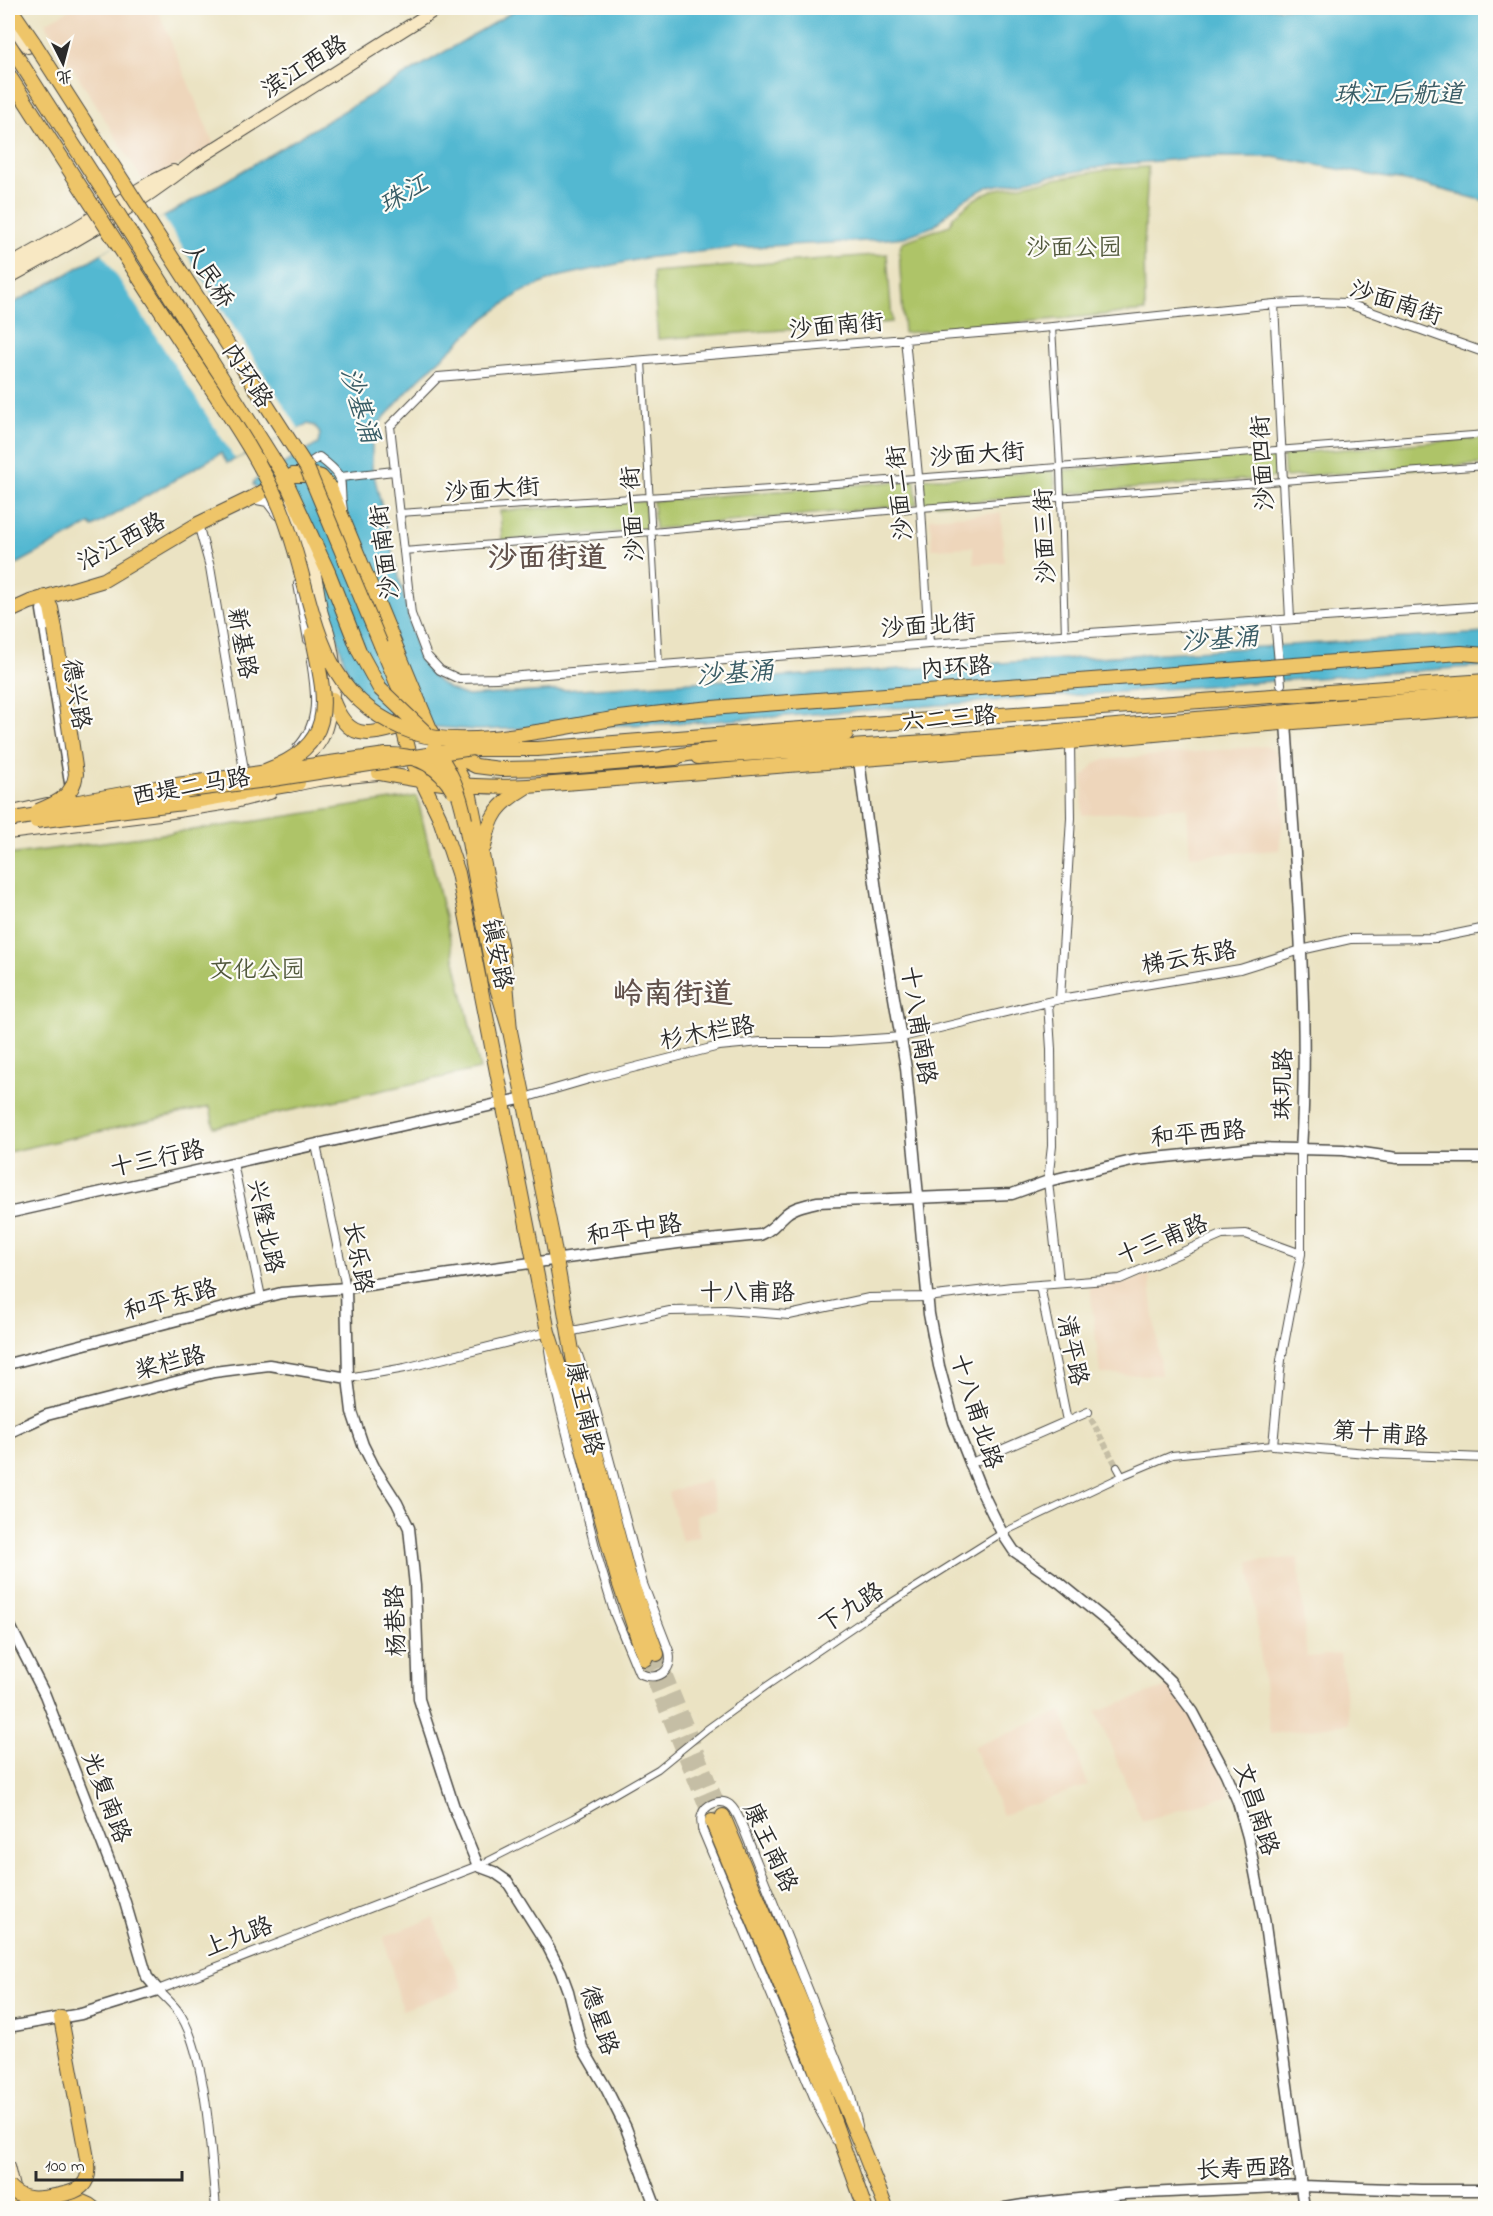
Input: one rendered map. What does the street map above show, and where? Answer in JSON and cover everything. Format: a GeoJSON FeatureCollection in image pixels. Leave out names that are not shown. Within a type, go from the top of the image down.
{"type":"FeatureCollection","features":[{"type":"Feature","properties":{"kind":"main road"},"geometry":{"type":"LineString","coordinates":[[10,8],[31,45]]}},
{"type":"Feature","properties":{"kind":"main road"},"geometry":{"type":"LineString","coordinates":[[19,8],[31,45]]}},
{"type":"Feature","properties":{"kind":"main road","name":"滨江西路"},"geometry":{"type":"LineString","coordinates":[[8,278],[97,228],[158,190],[193,162],[438,8]]}},
{"type":"Feature","properties":{"kind":"main road"},"geometry":{"type":"LineString","coordinates":[[8,16],[31,45]]}},
{"type":"Feature","properties":{"kind":"main road"},"geometry":{"type":"LineString","coordinates":[[8,24],[31,45]]}},
{"type":"Feature","properties":{"kind":"main road","name":"内环路"},"geometry":{"type":"LineString","coordinates":[[8,43],[256,430],[284,480],[327,572],[359,651],[380,689],[428,734],[440,741],[460,747],[516,750],[970,718]]}},
{"type":"Feature","properties":{"kind":"main road","name":"人民桥"},"geometry":{"type":"LineString","coordinates":[[31,45],[307,468],[405,702],[420,715],[430,729]]}},
{"type":"Feature","properties":{"kind":"main road","name":"人民桥"},"geometry":{"type":"LineString","coordinates":[[31,45],[303,471],[398,705],[406,744],[422,774]]}},
{"type":"Feature","properties":{"kind":"main road","name":"内环路"},"geometry":{"type":"LineString","coordinates":[[8,74],[254,457],[280,507],[297,555],[316,625],[332,666],[346,687],[361,702],[396,725],[418,734],[458,739],[736,706],[1461,653],[1485,655]]}},
{"type":"Feature","properties":{"kind":"main road","name":"滨江西路"},"geometry":{"type":"LineString","coordinates":[[8,266],[151,182],[193,162]]}},
{"type":"Feature","properties":{"kind":"main road"},"geometry":{"type":"LineString","coordinates":[[284,480],[314,474],[321,477],[330,488],[420,715]]}},
{"type":"Feature","properties":{"kind":"main road","name":"沿江西路"},"geometry":{"type":"LineString","coordinates":[[8,612],[45,597],[104,580],[198,524],[284,480]]}},
{"type":"Feature","properties":{"kind":"main road"},"geometry":{"type":"LineString","coordinates":[[252,498],[274,498],[284,505],[293,518],[316,574],[322,612],[322,653],[332,699],[342,721],[359,732],[369,734],[402,726]]}},
{"type":"Feature","properties":{"kind":"main road"},"geometry":{"type":"LineString","coordinates":[[265,769],[294,758],[308,746],[318,730],[323,711],[321,682],[297,555]]}},
{"type":"Feature","properties":{"kind":"main road"},"geometry":{"type":"LineString","coordinates":[[8,821],[56,804],[68,796],[75,783],[76,774],[55,629],[51,608],[45,597]]}},
{"type":"Feature","properties":{"kind":"main road"},"geometry":{"type":"LineString","coordinates":[[664,758],[738,746],[970,718],[1485,681]]}},
{"type":"Feature","properties":{"kind":"main road"},"geometry":{"type":"LineString","coordinates":[[380,689],[393,708],[426,739],[448,768],[459,792],[494,978],[510,1031]]}},
{"type":"Feature","properties":{"kind":"main road","name":"六二三路"},"geometry":{"type":"LineString","coordinates":[[430,729],[454,754],[476,766],[500,770],[942,741],[1485,694]]}},
{"type":"Feature","properties":{"kind":"main road","name":"西堤二马路"},"geometry":{"type":"LineString","coordinates":[[8,813],[72,799],[244,770],[265,769],[302,757],[318,747],[328,728],[332,699]]}},
{"type":"Feature","properties":{"kind":"main road","name":"六二三路"},"geometry":{"type":"LineString","coordinates":[[379,773],[422,774],[467,786],[503,788],[860,760],[1485,706]]}},
{"type":"Feature","properties":{"kind":"main road"},"geometry":{"type":"LineString","coordinates":[[8,821],[173,792],[267,780],[488,745],[618,719]]}},
{"type":"Feature","properties":{"kind":"main road"},"geometry":{"type":"LineString","coordinates":[[422,774],[436,761],[436,750],[430,729]]}},
{"type":"Feature","properties":{"kind":"main road","name":"镇安路"},"geometry":{"type":"LineString","coordinates":[[430,729],[467,786],[483,854],[506,982],[510,1031],[524,1098]]}},
{"type":"Feature","properties":{"kind":"main road"},"geometry":{"type":"LineString","coordinates":[[38,811],[89,799],[265,769],[396,754],[428,763],[442,774],[454,792],[465,820]]}},
{"type":"Feature","properties":{"kind":"main road"},"geometry":{"type":"LineString","coordinates":[[558,767],[559,784]]}},
{"type":"Feature","properties":{"kind":"main road"},"geometry":{"type":"LineString","coordinates":[[379,773],[419,793],[439,816]]}},
{"type":"Feature","properties":{"kind":"main road","name":"西堤二马路"},"geometry":{"type":"LineString","coordinates":[[8,833],[235,802],[265,795],[298,783],[379,773]]}},
{"type":"Feature","properties":{"kind":"main road","name":"镇安路"},"geometry":{"type":"LineString","coordinates":[[422,774],[454,857],[462,889],[504,1103]]}},
{"type":"Feature","properties":{"kind":"main road"},"geometry":{"type":"LineString","coordinates":[[8,821],[183,804],[298,783]]}},
{"type":"Feature","properties":{"kind":"main road"},"geometry":{"type":"LineString","coordinates":[[32,830],[97,809],[225,789],[298,783]]}},
{"type":"Feature","properties":{"kind":"main road"},"geometry":{"type":"LineString","coordinates":[[483,854],[488,826],[495,812],[505,801],[528,786]]}},
{"type":"Feature","properties":{"kind":"main road"},"geometry":{"type":"LineString","coordinates":[[72,799],[97,809]]}},
{"type":"Feature","properties":{"kind":"main road","name":"康王南路"},"geometry":{"type":"LineString","coordinates":[[504,1103],[548,1332],[570,1401],[618,1579],[651,1656],[579,1391],[524,1098]]}},
{"type":"Feature","properties":{"kind":"main road","name":"康王南路"},"geometry":{"type":"LineString","coordinates":[[865,2208],[811,2057],[718,1819],[861,2145],[886,2208]]}},
{"type":"Feature","properties":{"kind":"main road"},"geometry":{"type":"LineString","coordinates":[[8,2186],[20,2196],[38,2200],[70,2193],[85,2182],[88,2164],[61,2018]]}},
{"type":"Feature","properties":{"kind":"main road"},"geometry":{"type":"LineString","coordinates":[[8,2167],[18,2208]]}},
{"type":"Feature","properties":{"kind":"main road"},"geometry":{"type":"LineString","coordinates":[[8,2199],[10,2208]]}},
{"type":"Feature","properties":{"kind":"main road"},"geometry":{"type":"LineString","coordinates":[[35,2208],[75,2200],[85,2202],[93,2208]]}},
{"type":"Feature","properties":{"kind":"street","name":"沙面南街"},"geometry":{"type":"LineString","coordinates":[[411,614],[392,472],[390,426],[438,377],[1052,327],[1274,304],[1346,303],[1485,353]]}},
{"type":"Feature","properties":{"kind":"street","name":"沙面四街"},"geometry":{"type":"LineString","coordinates":[[1274,304],[1290,619]]}},
{"type":"Feature","properties":{"kind":"street","name":"沙面三街"},"geometry":{"type":"LineString","coordinates":[[1052,327],[1060,467],[1065,635]]}},
{"type":"Feature","properties":{"kind":"street","name":"沙面二街"},"geometry":{"type":"LineString","coordinates":[[905,338],[921,508],[929,644]]}},
{"type":"Feature","properties":{"kind":"street","name":"沙面一街"},"geometry":{"type":"LineString","coordinates":[[642,361],[659,665]]}},
{"type":"Feature","properties":{"kind":"street","name":"沙面大街"},"geometry":{"type":"LineString","coordinates":[[399,513],[650,497],[1485,434]]}},
{"type":"Feature","properties":{"kind":"street"},"geometry":{"type":"LineString","coordinates":[[284,480],[319,456],[341,477],[342,506],[346,526]]}},
{"type":"Feature","properties":{"kind":"street","name":"沙面大街"},"geometry":{"type":"LineString","coordinates":[[403,551],[1060,497],[1485,466]]}},
{"type":"Feature","properties":{"kind":"street"},"geometry":{"type":"LineString","coordinates":[[341,477],[392,472]]}},
{"type":"Feature","properties":{"kind":"street"},"geometry":{"type":"LineString","coordinates":[[252,498],[270,504],[276,512],[287,540],[302,602],[316,701],[315,716],[300,745],[265,769]]}},
{"type":"Feature","properties":{"kind":"street","name":"新基路"},"geometry":{"type":"LineString","coordinates":[[198,524],[210,567],[244,770]]}},
{"type":"Feature","properties":{"kind":"street","name":"德兴路"},"geometry":{"type":"LineString","coordinates":[[45,597],[42,610],[72,799]]}},
{"type":"Feature","properties":{"kind":"street","name":"沙面北街"},"geometry":{"type":"LineString","coordinates":[[411,614],[427,656],[440,670],[459,679],[1485,606]]}},
{"type":"Feature","properties":{"kind":"street"},"geometry":{"type":"LineString","coordinates":[[1275,620],[1281,683]]}},
{"type":"Feature","properties":{"kind":"street","name":"珠玑路"},"geometry":{"type":"LineString","coordinates":[[1272,1445],[1281,1360],[1301,1254],[1304,1078],[1301,950],[1286,722]]}},
{"type":"Feature","properties":{"kind":"street"},"geometry":{"type":"LineString","coordinates":[[1060,999],[1071,818],[1070,742]]}},
{"type":"Feature","properties":{"kind":"street","name":"十八甫南路"},"geometry":{"type":"LineString","coordinates":[[860,760],[876,898],[902,1037],[911,1104],[927,1297]]}},
{"type":"Feature","properties":{"kind":"street","name":"梯云东路"},"geometry":{"type":"LineString","coordinates":[[902,1037],[1060,999],[1240,969],[1301,950],[1350,939],[1437,938],[1485,928]]}},
{"type":"Feature","properties":{"kind":"street"},"geometry":{"type":"LineString","coordinates":[[1048,1003],[1052,1146],[1048,1181],[1059,1283]]}},
{"type":"Feature","properties":{"kind":"street","name":"杉木栏路"},"geometry":{"type":"LineString","coordinates":[[524,1098],[719,1046],[761,1042],[830,1042],[902,1037]]}},
{"type":"Feature","properties":{"kind":"street"},"geometry":{"type":"LineString","coordinates":[[316,1145],[524,1098]]}},
{"type":"Feature","properties":{"kind":"street","name":"十三行路"},"geometry":{"type":"LineString","coordinates":[[8,1213],[316,1145]]}},
{"type":"Feature","properties":{"kind":"street","name":"长乐路"},"geometry":{"type":"LineString","coordinates":[[316,1145],[346,1288],[348,1378]]}},
{"type":"Feature","properties":{"kind":"street","name":"和平西路"},"geometry":{"type":"LineString","coordinates":[[919,1197],[1012,1194],[1048,1181],[1136,1160],[1254,1148],[1301,1151],[1343,1150],[1397,1158],[1485,1158]]}},
{"type":"Feature","properties":{"kind":"street","name":"兴隆北路"},"geometry":{"type":"LineString","coordinates":[[233,1163],[261,1297]]}},
{"type":"Feature","properties":{"kind":"street","name":"和平中路"},"geometry":{"type":"LineString","coordinates":[[346,1288],[678,1243],[760,1235],[771,1231],[785,1214],[817,1202],[919,1197]]}},
{"type":"Feature","properties":{"kind":"street","name":"十三甫路"},"geometry":{"type":"LineString","coordinates":[[927,1297],[1012,1287],[1120,1279],[1221,1235],[1246,1234],[1301,1254]]}},
{"type":"Feature","properties":{"kind":"street","name":"清平路"},"geometry":{"type":"LineString","coordinates":[[1040,1286],[1067,1421]]}},
{"type":"Feature","properties":{"kind":"street","name":"和平东路"},"geometry":{"type":"LineString","coordinates":[[8,1364],[261,1297],[281,1293],[346,1288]]}},
{"type":"Feature","properties":{"kind":"street","name":"十八甫路"},"geometry":{"type":"LineString","coordinates":[[567,1331],[670,1311],[725,1310],[789,1315],[856,1299],[927,1297]]}},
{"type":"Feature","properties":{"kind":"street","name":"十八甫北路"},"geometry":{"type":"LineString","coordinates":[[927,1297],[939,1366],[954,1422],[969,1464],[1002,1533]]}},
{"type":"Feature","properties":{"kind":"street","name":"康王南路"},"geometry":{"type":"LineString","coordinates":[[548,1332],[553,1375],[606,1586],[636,1669],[644,1676],[658,1676],[669,1668],[671,1661],[669,1651],[643,1584],[588,1380],[567,1331]]}},
{"type":"Feature","properties":{"kind":"street"},"geometry":{"type":"LineString","coordinates":[[348,1378],[405,1368],[548,1332]]}},
{"type":"Feature","properties":{"kind":"street","name":"桨栏路"},"geometry":{"type":"LineString","coordinates":[[8,1433],[47,1415],[235,1368],[269,1365],[348,1378]]}},
{"type":"Feature","properties":{"kind":"street","name":"杨巷路"},"geometry":{"type":"LineString","coordinates":[[348,1378],[352,1412],[363,1445],[409,1528],[414,1576],[419,1699],[454,1807],[478,1866]]}},
{"type":"Feature","properties":{"kind":"street"},"geometry":{"type":"LineString","coordinates":[[969,1464],[1067,1421],[1089,1416]]}},
{"type":"Feature","properties":{"kind":"street","name":"第十甫路"},"geometry":{"type":"LineString","coordinates":[[1272,1445],[1378,1454],[1485,1458]]}},
{"type":"Feature","properties":{"kind":"street","name":"下九路"},"geometry":{"type":"LineString","coordinates":[[478,1866],[573,1818],[658,1768],[774,1681],[871,1615],[1002,1533],[1172,1455],[1272,1445]]}},
{"type":"Feature","properties":{"kind":"street"},"geometry":{"type":"LineString","coordinates":[[1117,1467],[1122,1476]]}},
{"type":"Feature","properties":{"kind":"street","name":"文昌南路"},"geometry":{"type":"LineString","coordinates":[[1002,1533],[1014,1551],[1060,1583],[1109,1623],[1170,1681],[1193,1712],[1226,1774],[1238,1802],[1248,1837],[1264,1918],[1304,2208]]}},
{"type":"Feature","properties":{"kind":"street","name":"光复南路"},"geometry":{"type":"LineString","coordinates":[[8,1622],[12,1642],[45,1695],[125,1902],[147,1977],[158,1990]]}},
{"type":"Feature","properties":{"kind":"street","name":"康王南路"},"geometry":{"type":"LineString","coordinates":[[843,2150],[819,2109],[702,1829],[701,1820],[704,1809],[720,1801],[731,1806],[742,1825],[850,2093],[861,2145]]}},
{"type":"Feature","properties":{"kind":"street","name":"上九路"},"geometry":{"type":"LineString","coordinates":[[8,2027],[61,2018],[158,1990],[478,1866]]}},
{"type":"Feature","properties":{"kind":"street","name":"德星路"},"geometry":{"type":"LineString","coordinates":[[478,1866],[494,1872],[507,1881],[533,1920],[551,1953],[568,1991],[582,2047],[626,2128],[656,2208]]}},
{"type":"Feature","properties":{"kind":"street"},"geometry":{"type":"LineString","coordinates":[[158,1990],[178,2011],[191,2037],[201,2072],[216,2208]]}},
{"type":"Feature","properties":{"kind":"street","name":"长寿西路"},"geometry":{"type":"LineString","coordinates":[[1005,2208],[1124,2194],[1302,2186],[1485,2190]]}},
{"type":"Feature","properties":{"kind":"shaded area"},"geometry":{"type":"Polygon","coordinates":[[[73,8],[157,8],[214,145],[192,159],[143,181],[45,23],[73,8]]]}},
{"type":"Feature","properties":{"kind":"shaded area"},"geometry":{"type":"Polygon","coordinates":[[[1001,513],[1004,562],[974,564],[973,547],[932,549],[930,518],[1001,513]]]}},
{"type":"Feature","properties":{"kind":"shaded area"},"geometry":{"type":"Polygon","coordinates":[[[1266,746],[1274,750],[1278,757],[1284,813],[1279,850],[1190,856],[1187,807],[1082,815],[1083,778],[1095,763],[1102,760],[1266,746]]]}},
{"type":"Feature","properties":{"kind":"shaded area"},"geometry":{"type":"Polygon","coordinates":[[[1149,1274],[1161,1375],[1100,1374],[1090,1286],[1126,1283],[1149,1274]]]}},
{"type":"Feature","properties":{"kind":"shaded area"},"geometry":{"type":"Polygon","coordinates":[[[709,1480],[717,1510],[695,1516],[700,1536],[682,1541],[668,1492],[709,1480]]]}},
{"type":"Feature","properties":{"kind":"shaded area"},"geometry":{"type":"Polygon","coordinates":[[[1298,1558],[1307,1657],[1340,1654],[1349,1724],[1270,1734],[1249,1561],[1298,1558]]]}},
{"type":"Feature","properties":{"kind":"shaded area"},"geometry":{"type":"Polygon","coordinates":[[[1171,1686],[1208,1743],[1231,1795],[1142,1821],[1096,1711],[1171,1686]]]}},
{"type":"Feature","properties":{"kind":"shaded area"},"geometry":{"type":"Polygon","coordinates":[[[1062,1712],[1088,1785],[1003,1815],[973,1747],[1062,1712]]]}},
{"type":"Feature","properties":{"kind":"shaded area"},"geometry":{"type":"Polygon","coordinates":[[[433,1918],[463,1988],[402,2010],[384,1937],[433,1918]]]}},
{"type":"Feature","properties":{"kind":"green space","name":"沙面公园"},"geometry":{"type":"Polygon","coordinates":[[[1148,167],[1144,247],[1145,311],[904,333],[899,252],[902,242],[950,225],[953,217],[973,200],[992,190],[1112,169],[1148,167]]]}},
{"type":"Feature","properties":{"kind":"green space"},"geometry":{"type":"Polygon","coordinates":[[[887,254],[892,322],[658,339],[653,272],[887,254]]]}},
{"type":"Feature","properties":{"kind":"green space"},"geometry":{"type":"Polygon","coordinates":[[[1485,438],[1485,464],[1285,477],[1283,454],[1485,438]]]}},
{"type":"Feature","properties":{"kind":"green space"},"geometry":{"type":"Polygon","coordinates":[[[1278,455],[1280,477],[1065,494],[1063,470],[1278,455]]]}},
{"type":"Feature","properties":{"kind":"green space"},"geometry":{"type":"Polygon","coordinates":[[[1054,471],[1056,495],[924,505],[921,479],[1054,471]]]}},
{"type":"Feature","properties":{"kind":"green space"},"geometry":{"type":"Polygon","coordinates":[[[915,480],[917,504],[655,529],[653,501],[915,480]]]}},
{"type":"Feature","properties":{"kind":"green space"},"geometry":{"type":"Polygon","coordinates":[[[645,501],[647,530],[502,541],[500,511],[645,501]]]}},
{"type":"Feature","properties":{"kind":"green space","name":"文化公园"},"geometry":{"type":"Polygon","coordinates":[[[417,796],[480,1069],[214,1127],[210,1107],[8,1152],[8,855],[237,824],[417,796]]]}},
{"type":"Feature","properties":{"kind":"water"},"geometry":{"type":"Polygon","coordinates":[[[519,8],[1485,8],[1485,201],[1420,184],[1273,157],[1203,157],[1113,165],[987,187],[961,201],[934,226],[904,237],[733,248],[645,258],[557,277],[520,293],[485,318],[418,380],[372,431],[372,467],[419,659],[434,678],[452,690],[467,696],[1485,633],[1485,666],[688,723],[477,730],[379,723],[369,718],[360,707],[343,658],[318,564],[283,488],[257,488],[253,485],[254,481],[318,444],[320,434],[315,426],[308,424],[227,463],[221,453],[93,527],[90,524],[8,569],[8,306],[67,274],[519,8]]]}},
{"type":"Feature","properties":{"kind":"pier"},"geometry":{"type":"Polygon","coordinates":[[[163,217],[299,429],[235,459],[102,253],[163,217]]]}},
{"type":"Feature","properties":{"kind":"tunnel"},"geometry":{"type":"LineString","coordinates":[[1091,1419],[1117,1467]]}},
{"type":"Feature","properties":{"kind":"tunnel"},"geometry":{"type":"LineString","coordinates":[[657,1654],[723,1816]]}},
{"type":"Feature","properties":{"kind":"tunnel"},"geometry":{"type":"LineString","coordinates":[[645,1659],[712,1821]]}},
{"type":"Feature","properties":{"kind":"district","name":"沙面街道"},"geometry":{"type":"Point","coordinates":[547,557]}},
{"type":"Feature","properties":{"kind":"district","name":"岭南街道"},"geometry":{"type":"Point","coordinates":[673,993]}},
{"type":"Feature","properties":{"kind":"water label","name":"珠江后航道"},"geometry":{"type":"Point","coordinates":[1399,93]}},
{"type":"Feature","properties":{"kind":"water label","name":"珠江"},"geometry":{"type":"Point","coordinates":[403,193]}},
{"type":"Feature","properties":{"kind":"water label","name":"沙基涌"},"geometry":{"type":"Point","coordinates":[361,405]}},
{"type":"Feature","properties":{"kind":"water label","name":"沙基涌"},"geometry":{"type":"Point","coordinates":[1220,638]}},
{"type":"Feature","properties":{"kind":"water label","name":"沙基涌"},"geometry":{"type":"Point","coordinates":[735,672]}}]}
